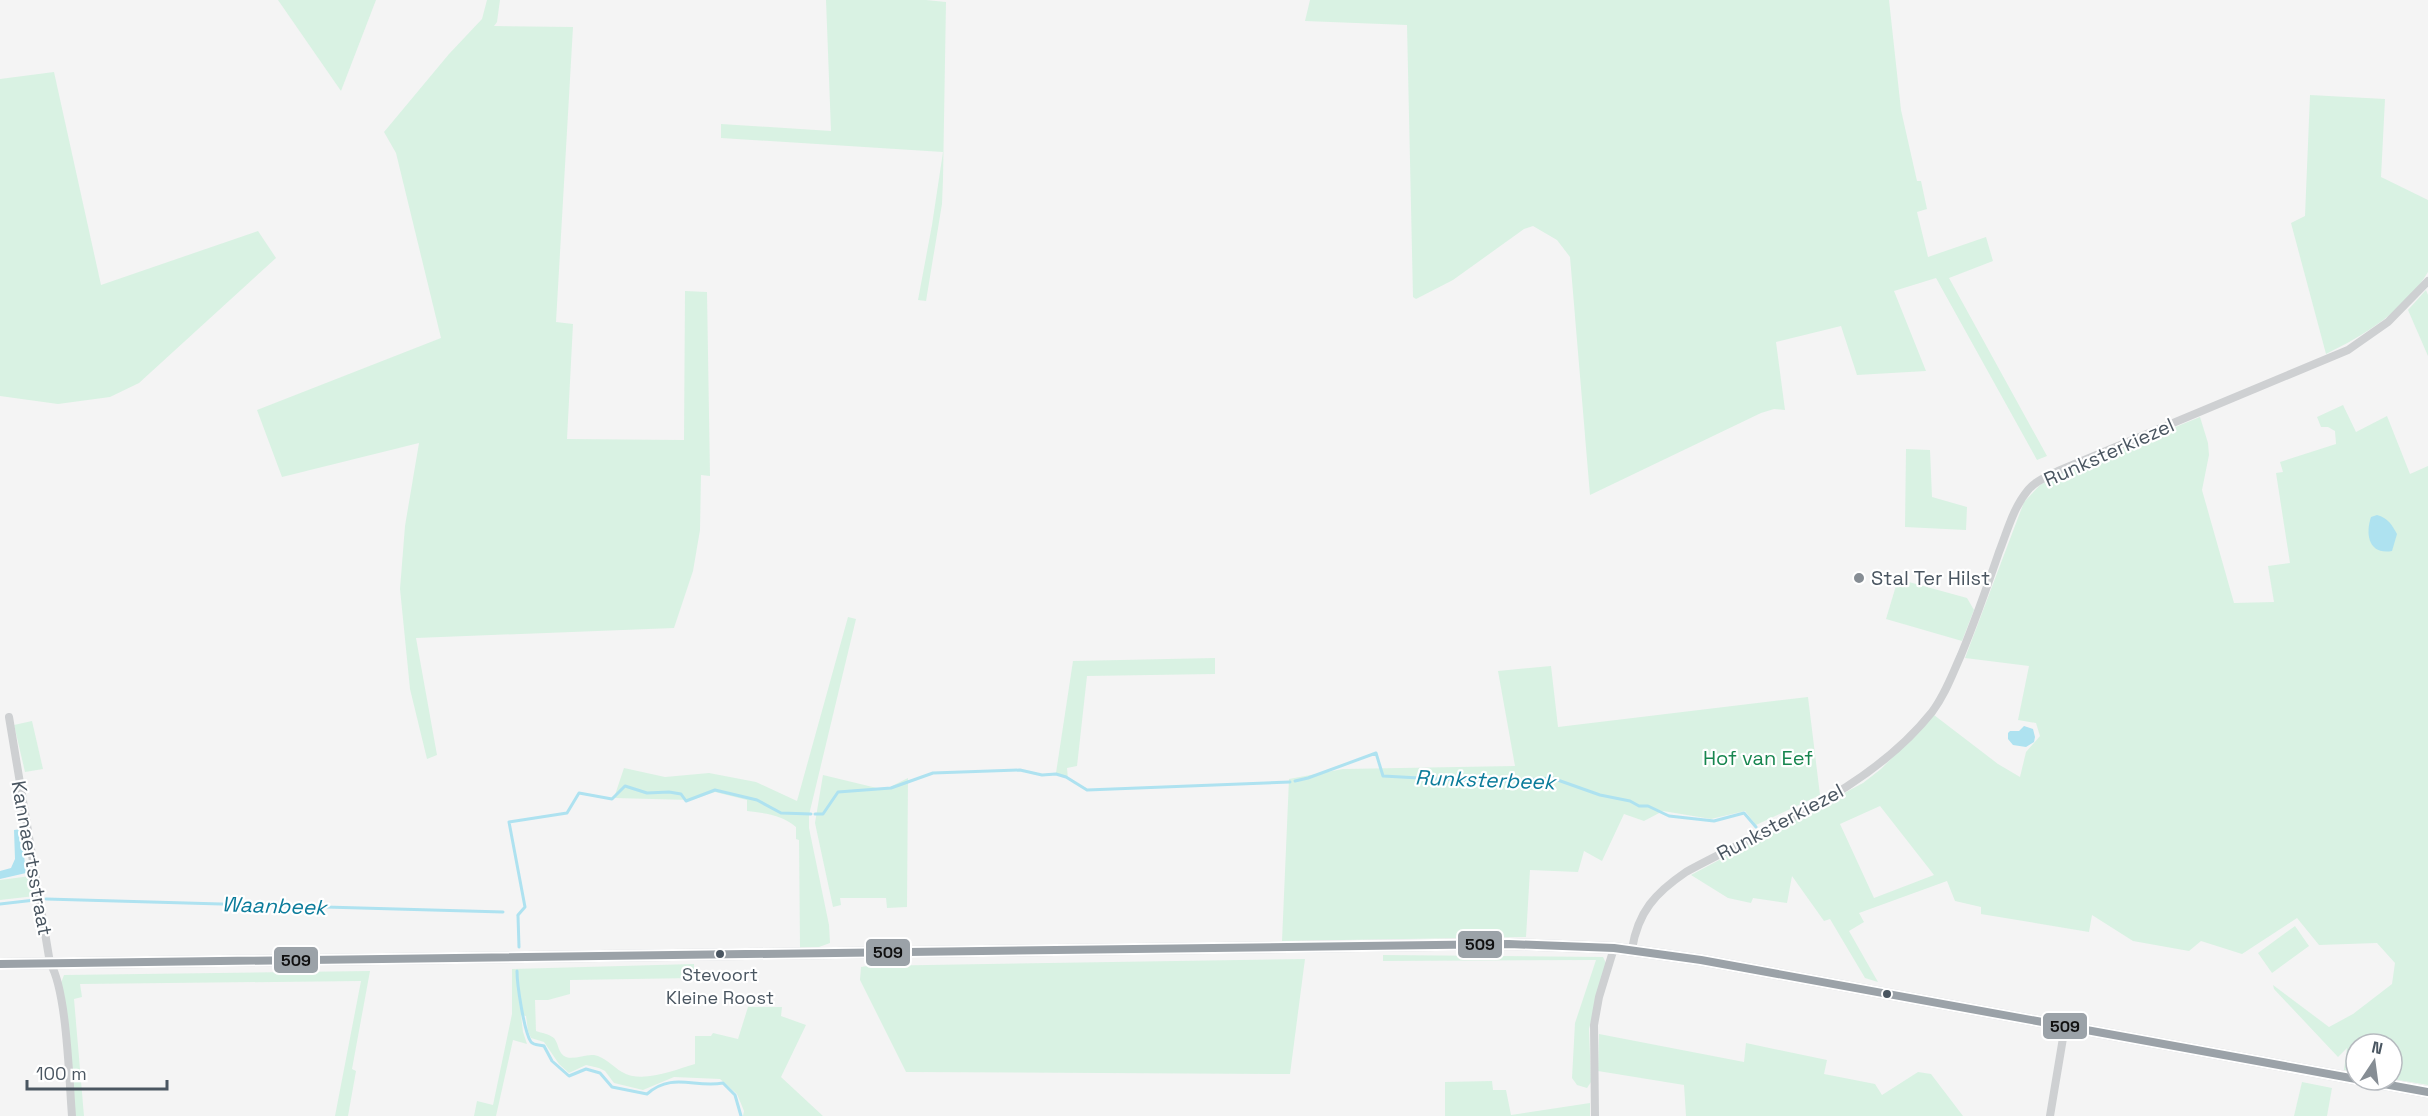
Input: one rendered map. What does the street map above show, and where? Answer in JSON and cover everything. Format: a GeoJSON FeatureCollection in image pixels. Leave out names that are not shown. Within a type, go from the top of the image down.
{"type":"FeatureCollection","features":[{"type":"Feature","properties":{"kind":"street","name":"Runksterkiezel"},"geometry":{"type":"LineString","coordinates":[[1632,949],[1635,929],[1641,916],[1654,897],[1668,884],[1686,872],[1802,813],[1867,775],[1908,739],[1932,711],[1947,688],[2007,530],[2019,503],[2029,488],[2058,471],[2348,350],[2388,322],[2428,281]]}},
{"type":"Feature","properties":{"kind":"street","name":"Kannaertsstraat"},"geometry":{"type":"LineString","coordinates":[[9,717],[50,963],[56,972],[72,1116]]}},
{"type":"Feature","properties":{"kind":"street"},"geometry":{"type":"LineString","coordinates":[[0,964],[1509,944],[1614,948],[1713,962],[2344,1077]]}},
{"type":"Feature","properties":{"kind":"street"},"geometry":{"type":"LineString","coordinates":[[1595,1116],[1594,1025],[1599,997],[1614,948]]}},
{"type":"Feature","properties":{"kind":"street"},"geometry":{"type":"LineString","coordinates":[[2050,1116],[2065,1026]]}},
{"type":"Feature","properties":{"kind":"street"},"geometry":{"type":"LineString","coordinates":[[2404,1088],[2428,1092]]}},
{"type":"Feature","properties":{"kind":"green space"},"geometry":{"type":"Polygon","coordinates":[[[278,0],[376,0],[341,91],[278,0]]]}},
{"type":"Feature","properties":{"kind":"green space"},"geometry":{"type":"Polygon","coordinates":[[[487,0],[500,0],[497,22],[494,26],[573,27],[556,322],[573,324],[567,439],[684,440],[685,291],[707,292],[710,476],[701,475],[700,530],[693,571],[674,628],[416,638],[437,755],[427,759],[410,689],[400,589],[405,526],[419,443],[282,477],[257,410],[441,338],[396,153],[384,132],[449,54],[482,19],[487,0]]]}},
{"type":"Feature","properties":{"kind":"green space"},"geometry":{"type":"Polygon","coordinates":[[[826,0],[946,2],[942,204],[926,301],[918,300],[943,152],[721,138],[721,124],[831,131],[826,0]]]}},
{"type":"Feature","properties":{"kind":"green space"},"geometry":{"type":"Polygon","coordinates":[[[1310,0],[1889,0],[1901,110],[1917,181],[1921,181],[1927,209],[1917,212],[1928,257],[1986,237],[1993,261],[1949,278],[2047,456],[2037,460],[1936,278],[1894,291],[1926,371],[1857,375],[1841,326],[1776,342],[1785,410],[1774,409],[1761,413],[1590,495],[1570,257],[1557,240],[1533,226],[1524,229],[1453,280],[1416,299],[1413,297],[1407,25],[1305,21],[1310,0]]]}},
{"type":"Feature","properties":{"kind":"green space"},"geometry":{"type":"Polygon","coordinates":[[[54,72],[101,285],[258,231],[276,258],[139,383],[110,397],[58,404],[0,396],[0,79],[54,72]]]}},
{"type":"Feature","properties":{"kind":"green space"},"geometry":{"type":"Polygon","coordinates":[[[2310,95],[2385,99],[2381,177],[2428,200],[2428,272],[2419,286],[2383,320],[2355,339],[2326,354],[2291,223],[2305,216],[2310,95]]]}},
{"type":"Feature","properties":{"kind":"green space"},"geometry":{"type":"Polygon","coordinates":[[[2426,290],[2428,295],[2428,356],[2408,310],[2426,290]]]}},
{"type":"Feature","properties":{"kind":"green space"},"geometry":{"type":"Polygon","coordinates":[[[2343,405],[2356,432],[2387,416],[2410,474],[2428,466],[2428,1085],[2404,1081],[2404,1032],[2344,1032],[2344,1051],[2338,1057],[2274,989],[2273,985],[2329,1027],[2353,1014],[2392,984],[2395,963],[2377,943],[2319,945],[2297,918],[2242,954],[2201,941],[2189,951],[2133,941],[2092,915],[2089,932],[1981,914],[1981,907],[1955,901],[1947,881],[1859,913],[1864,922],[1849,931],[1878,982],[1865,978],[1830,919],[1824,921],[1792,876],[1787,903],[1753,898],[1751,903],[1728,898],[1691,875],[1863,783],[1881,769],[1934,715],[1998,764],[2020,777],[2026,752],[2040,736],[2036,723],[2018,720],[2029,666],[1965,658],[2024,502],[2040,485],[2057,475],[2200,417],[2209,455],[2202,490],[2234,603],[2274,602],[2268,566],[2290,563],[2276,473],[2283,472],[2280,462],[2336,444],[2335,431],[2328,427],[2321,427],[2317,417],[2343,405]],[[1880,806],[1840,824],[1874,898],[1934,875],[1880,806]]]}},
{"type":"Feature","properties":{"kind":"green space"},"geometry":{"type":"Polygon","coordinates":[[[1906,449],[1930,450],[1932,497],[1967,507],[1966,530],[1905,527],[1906,449]]]}},
{"type":"Feature","properties":{"kind":"green space"},"geometry":{"type":"Polygon","coordinates":[[[1898,579],[1967,598],[1974,610],[1962,641],[1886,619],[1898,579]]]}},
{"type":"Feature","properties":{"kind":"green space"},"geometry":{"type":"Polygon","coordinates":[[[848,617],[856,619],[809,815],[809,828],[829,925],[830,943],[819,947],[800,948],[799,840],[796,839],[796,827],[779,817],[747,811],[747,800],[715,792],[691,800],[614,798],[624,768],[665,777],[709,773],[756,782],[797,801],[848,617]]]}},
{"type":"Feature","properties":{"kind":"green space"},"geometry":{"type":"Polygon","coordinates":[[[1215,658],[1215,674],[1087,676],[1077,766],[1067,768],[1068,779],[1056,773],[1073,661],[1215,658]]]}},
{"type":"Feature","properties":{"kind":"green space","name":"Hof van Eef"},"geometry":{"type":"Polygon","coordinates":[[[1551,666],[1558,727],[1808,697],[1820,795],[1756,825],[1745,811],[1711,819],[1663,811],[1644,821],[1624,814],[1602,861],[1584,851],[1578,872],[1530,870],[1526,937],[1282,941],[1289,779],[1343,769],[1515,766],[1498,671],[1551,666]]]}},
{"type":"Feature","properties":{"kind":"green space"},"geometry":{"type":"Polygon","coordinates":[[[32,721],[43,769],[25,772],[14,725],[32,721]]]}},
{"type":"Feature","properties":{"kind":"green space"},"geometry":{"type":"Polygon","coordinates":[[[823,775],[881,789],[908,778],[907,907],[887,908],[886,898],[840,898],[841,905],[833,907],[815,823],[823,775]]]}},
{"type":"Feature","properties":{"kind":"green space"},"geometry":{"type":"Polygon","coordinates":[[[31,876],[35,896],[0,900],[0,880],[31,876]]]}},
{"type":"Feature","properties":{"kind":"green space"},"geometry":{"type":"Polygon","coordinates":[[[2295,926],[2309,946],[2272,973],[2258,953],[2295,926]]]}},
{"type":"Feature","properties":{"kind":"green space"},"geometry":{"type":"Polygon","coordinates":[[[1383,955],[1603,957],[1606,963],[1589,1029],[1591,1082],[1587,1088],[1577,1085],[1572,1078],[1575,1023],[1596,960],[1383,961],[1383,955]]]}},
{"type":"Feature","properties":{"kind":"green space"},"geometry":{"type":"Polygon","coordinates":[[[1305,959],[1290,1074],[906,1072],[860,980],[861,967],[867,966],[1305,959]]]}},
{"type":"Feature","properties":{"kind":"green space"},"geometry":{"type":"Polygon","coordinates":[[[694,964],[694,978],[570,980],[570,994],[548,1000],[535,1000],[536,1031],[554,1038],[561,1054],[566,1057],[594,1055],[622,1072],[639,1077],[695,1064],[695,1036],[711,1036],[713,1033],[738,1039],[748,1007],[782,1007],[781,1016],[806,1025],[781,1077],[823,1116],[743,1116],[744,1111],[737,1094],[720,1079],[674,1077],[643,1090],[614,1083],[605,1071],[586,1065],[569,1073],[559,1064],[544,1042],[531,1038],[526,1016],[521,1015],[527,1044],[513,1040],[496,1116],[474,1116],[477,1101],[493,1105],[512,1014],[512,969],[694,964]]]}},
{"type":"Feature","properties":{"kind":"green space"},"geometry":{"type":"Polygon","coordinates":[[[370,971],[352,1069],[356,1071],[348,1116],[335,1116],[361,981],[80,984],[82,997],[74,999],[84,1116],[75,1116],[61,983],[64,975],[370,971]]]}},
{"type":"Feature","properties":{"kind":"green space"},"geometry":{"type":"Polygon","coordinates":[[[1599,1034],[1744,1062],[1746,1043],[1827,1060],[1824,1074],[1875,1084],[1882,1095],[1918,1072],[1931,1074],[1963,1116],[1686,1116],[1684,1085],[1598,1071],[1599,1034]]]}},
{"type":"Feature","properties":{"kind":"green space"},"geometry":{"type":"Polygon","coordinates":[[[1492,1081],[1493,1090],[1506,1090],[1511,1115],[1590,1103],[1590,1116],[1445,1116],[1445,1082],[1492,1081]]]}},
{"type":"Feature","properties":{"kind":"green space"},"geometry":{"type":"Polygon","coordinates":[[[2302,1082],[2332,1088],[2327,1116],[2294,1116],[2302,1082]]]}},
{"type":"Feature","properties":{"kind":"water"},"geometry":{"type":"Polygon","coordinates":[[[2377,515],[2387,520],[2397,534],[2392,551],[2378,550],[2371,542],[2369,524],[2371,517],[2377,515]]]}},
{"type":"Feature","properties":{"kind":"water"},"geometry":{"type":"Polygon","coordinates":[[[2024,726],[2033,729],[2034,742],[2026,747],[2013,745],[2008,739],[2008,733],[2019,731],[2024,726]]]}},
{"type":"Feature","properties":{"kind":"water"},"geometry":{"type":"Polygon","coordinates":[[[21,829],[26,873],[0,879],[0,871],[11,868],[15,859],[14,830],[21,829]]]}},
{"type":"Feature","properties":{"kind":"waterway","name":"Runksterbeek"},"geometry":{"type":"LineString","coordinates":[[1295,781],[1376,753],[1383,776],[1493,782],[1552,778],[1600,795],[1630,801],[1639,806],[1648,806],[1669,816],[1714,821],[1744,813],[1756,827]]}},
{"type":"Feature","properties":{"kind":"waterway","name":"Runksterbeek"},"geometry":{"type":"LineString","coordinates":[[815,814],[823,814],[838,792],[891,788],[933,773],[1020,770],[1042,775],[1056,774],[1066,777],[1087,790],[1290,782]]}},
{"type":"Feature","properties":{"kind":"waterway","name":"Runksterbeek"},"geometry":{"type":"LineString","coordinates":[[518,915],[525,907],[509,822],[567,813],[579,793],[612,799],[625,786],[647,793],[681,794],[686,801],[715,790],[757,800],[781,813],[811,814]]}},
{"type":"Feature","properties":{"kind":"waterway","name":"Waanbeek"},"geometry":{"type":"LineString","coordinates":[[46,899],[503,912]]}},
{"type":"Feature","properties":{"kind":"waterway","name":"Waanbeek"},"geometry":{"type":"LineString","coordinates":[[0,904],[35,900]]}},
{"type":"Feature","properties":{"kind":"waterway","name":"Waanbeek"},"geometry":{"type":"LineString","coordinates":[[518,916],[519,947]]}},
{"type":"Feature","properties":{"kind":"waterway","name":"Waanbeek"},"geometry":{"type":"LineString","coordinates":[[517,971],[523,1019],[528,1037],[534,1044],[544,1046],[552,1061],[569,1076],[586,1069],[600,1073],[612,1087],[647,1094],[656,1087],[674,1082],[723,1083],[735,1095],[741,1116]]}},
{"type":"Feature","properties":{"kind":"transit line","name":"509"},"geometry":{"type":"LineString","coordinates":[[0,964],[1509,944],[1614,948],[1701,960],[2344,1077]]}},
{"type":"Feature","properties":{"kind":"transit line","name":"509"},"geometry":{"type":"LineString","coordinates":[[2404,1088],[2428,1092]]}},
{"type":"Feature","properties":{"kind":"place","name":"Stal Ter Hilst"},"geometry":{"type":"Point","coordinates":[1859,578]}},
{"type":"Feature","properties":{"kind":"place","name":"Stevoort Kleine Roost"},"geometry":{"type":"Point","coordinates":[720,954]}}]}
